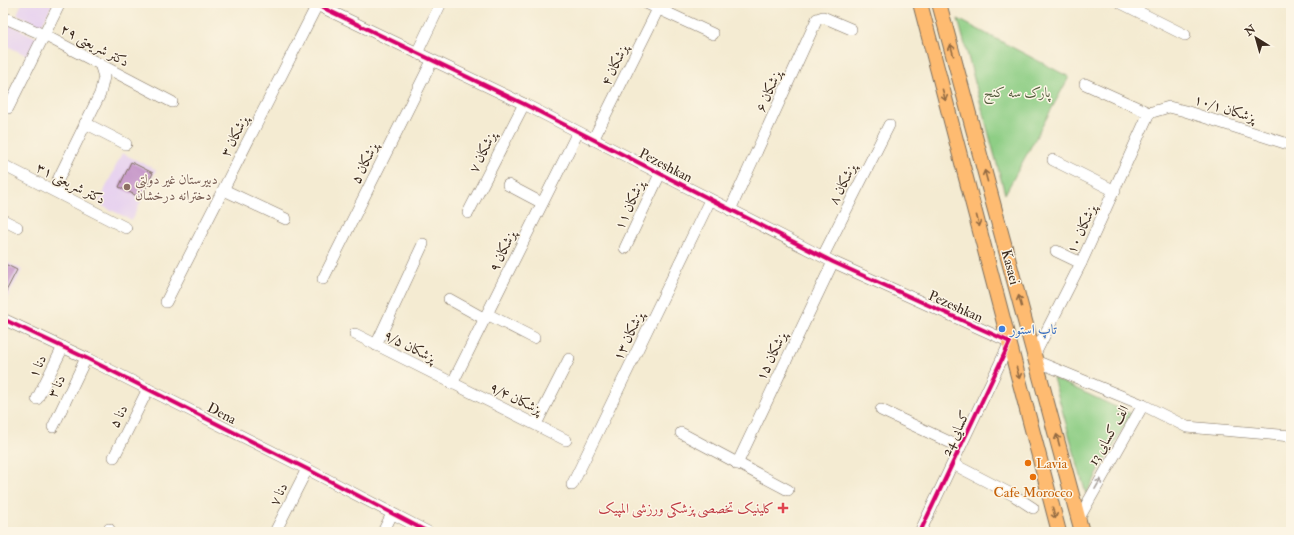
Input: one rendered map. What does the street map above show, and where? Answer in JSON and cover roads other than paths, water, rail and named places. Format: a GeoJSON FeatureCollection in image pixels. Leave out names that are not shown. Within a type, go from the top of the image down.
{"type":"FeatureCollection","features":[{"type":"Feature","properties":{"kind":"main road","name":"Kasaei"},"geometry":{"type":"LineString","coordinates":[[920,3],[1059,532]]}},
{"type":"Feature","properties":{"kind":"main road","name":"Kasaei"},"geometry":{"type":"LineString","coordinates":[[939,3],[1082,532]]}},
{"type":"Feature","properties":{"kind":"street"},"geometry":{"type":"LineString","coordinates":[[8,108],[60,3]]}},
{"type":"Feature","properties":{"kind":"street"},"geometry":{"type":"LineString","coordinates":[[417,53],[441,3]]}},
{"type":"Feature","properties":{"kind":"street"},"geometry":{"type":"LineString","coordinates":[[646,3],[660,6],[713,34]]}},
{"type":"Feature","properties":{"kind":"street"},"geometry":{"type":"LineString","coordinates":[[1121,3],[1185,34]]}},
{"type":"Feature","properties":{"kind":"street","name":"Pezeshkan"},"geometry":{"type":"LineString","coordinates":[[315,4],[524,104],[833,262],[1010,342]]}},
{"type":"Feature","properties":{"kind":"street","name":"۳ پزشکان"},"geometry":{"type":"LineString","coordinates":[[166,302],[224,190],[315,4]]}},
{"type":"Feature","properties":{"kind":"street","name":"۴ پزشکان"},"geometry":{"type":"LineString","coordinates":[[593,140],[660,6]]}},
{"type":"Feature","properties":{"kind":"street","name":"۲۹ دکتر شریعتی"},"geometry":{"type":"LineString","coordinates":[[3,17],[44,35],[172,102]]}},
{"type":"Feature","properties":{"kind":"street","name":"۶ پزشکان"},"geometry":{"type":"LineString","coordinates":[[730,210],[817,19],[823,17],[851,29]]}},
{"type":"Feature","properties":{"kind":"street","name":"۵ پزشکان"},"geometry":{"type":"LineString","coordinates":[[323,279],[432,60]]}},
{"type":"Feature","properties":{"kind":"street"},"geometry":{"type":"LineString","coordinates":[[53,190],[100,94],[104,77],[100,64]]}},
{"type":"Feature","properties":{"kind":"street"},"geometry":{"type":"LineString","coordinates":[[1085,84],[1149,113]]}},
{"type":"Feature","properties":{"kind":"street","name":"۷ پزشکان"},"geometry":{"type":"LineString","coordinates":[[468,213],[524,104]]}},
{"type":"Feature","properties":{"kind":"street","name":"۱۰/۱ پزشکان"},"geometry":{"type":"LineString","coordinates":[[1149,113],[1169,107],[1291,145]]}},
{"type":"Feature","properties":{"kind":"street","name":"۱۰ پزشکان"},"geometry":{"type":"LineString","coordinates":[[1036,358],[1115,191],[1149,113]]}},
{"type":"Feature","properties":{"kind":"street"},"geometry":{"type":"LineString","coordinates":[[86,123],[126,144]]}},
{"type":"Feature","properties":{"kind":"street","name":"۸ پزشکان"},"geometry":{"type":"LineString","coordinates":[[822,256],[889,125]]}},
{"type":"Feature","properties":{"kind":"street","name":"۹ پزشکان"},"geometry":{"type":"LineString","coordinates":[[452,384],[578,132]]}},
{"type":"Feature","properties":{"kind":"street"},"geometry":{"type":"LineString","coordinates":[[1053,160],[1115,191]]}},
{"type":"Feature","properties":{"kind":"street","name":"۳۱ دکتر شریعتی"},"geometry":{"type":"LineString","coordinates":[[3,165],[126,228]]}},
{"type":"Feature","properties":{"kind":"street","name":"۱۱ پزشکان"},"geometry":{"type":"LineString","coordinates":[[625,248],[660,174]]}},
{"type":"Feature","properties":{"kind":"street"},"geometry":{"type":"LineString","coordinates":[[508,186],[542,203]]}},
{"type":"Feature","properties":{"kind":"street"},"geometry":{"type":"LineString","coordinates":[[224,190],[286,219]]}},
{"type":"Feature","properties":{"kind":"street","name":"۱۳ پزشکان"},"geometry":{"type":"LineString","coordinates":[[572,485],[710,200]]}},
{"type":"Feature","properties":{"kind":"street"},"geometry":{"type":"LineString","coordinates":[[3,220],[17,227]]}},
{"type":"Feature","properties":{"kind":"street"},"geometry":{"type":"LineString","coordinates":[[376,345],[423,244]]}},
{"type":"Feature","properties":{"kind":"street"},"geometry":{"type":"LineString","coordinates":[[1056,252],[1081,263]]}},
{"type":"Feature","properties":{"kind":"street","name":"۱۵ پزشکان"},"geometry":{"type":"LineString","coordinates":[[737,464],[833,262]]}},
{"type":"Feature","properties":{"kind":"street"},"geometry":{"type":"LineString","coordinates":[[449,300],[534,338]]}},
{"type":"Feature","properties":{"kind":"street","name":"Dena"},"geometry":{"type":"LineString","coordinates":[[3,318],[308,469],[428,532]]}},
{"type":"Feature","properties":{"kind":"street","name":"۹/۵ پزشکان"},"geometry":{"type":"LineString","coordinates":[[355,334],[452,384]]}},
{"type":"Feature","properties":{"kind":"street","name":"کسایی 24"},"geometry":{"type":"LineString","coordinates":[[920,532],[1010,342]]}},
{"type":"Feature","properties":{"kind":"street","name":"۱ دنا"},"geometry":{"type":"LineString","coordinates":[[37,399],[63,347]]}},
{"type":"Feature","properties":{"kind":"street","name":"۳ دنا"},"geometry":{"type":"LineString","coordinates":[[52,427],[86,358]]}},
{"type":"Feature","properties":{"kind":"street","name":"13 الف کسایی"},"geometry":{"type":"LineString","coordinates":[[1036,358],[1143,405],[1079,518]]}},
{"type":"Feature","properties":{"kind":"street"},"geometry":{"type":"LineString","coordinates":[[536,424],[569,359]]}},
{"type":"Feature","properties":{"kind":"street","name":"۹/۴ پزشکان"},"geometry":{"type":"LineString","coordinates":[[452,384],[566,440]]}},
{"type":"Feature","properties":{"kind":"street","name":"۵ دنا"},"geometry":{"type":"LineString","coordinates":[[114,457],[148,389]]}},
{"type":"Feature","properties":{"kind":"street"},"geometry":{"type":"LineString","coordinates":[[1143,405],[1187,427],[1291,436]]}},
{"type":"Feature","properties":{"kind":"street"},"geometry":{"type":"LineString","coordinates":[[881,410],[960,447]]}},
{"type":"Feature","properties":{"kind":"street"},"geometry":{"type":"LineString","coordinates":[[681,433],[788,490]]}},
{"type":"Feature","properties":{"kind":"street"},"geometry":{"type":"LineString","coordinates":[[953,464],[1013,495],[1033,508]]}},
{"type":"Feature","properties":{"kind":"street","name":"۷ دنا"},"geometry":{"type":"LineString","coordinates":[[275,532],[308,469]]}},
{"type":"Feature","properties":{"kind":"street"},"geometry":{"type":"LineString","coordinates":[[383,532],[392,514]]}},
{"type":"Feature","properties":{"kind":"place","name":"دبیرستان غیر دولتی دخترانه درخشان"},"geometry":{"type":"Point","coordinates":[127,187]}},
{"type":"Feature","properties":{"kind":"place","name":"تاپ استور"},"geometry":{"type":"Point","coordinates":[1002,329]}},
{"type":"Feature","properties":{"kind":"place","name":"Lavia"},"geometry":{"type":"Point","coordinates":[1028,463]}},
{"type":"Feature","properties":{"kind":"place","name":"Cafe Morocco"},"geometry":{"type":"Point","coordinates":[1033,477]}},
{"type":"Feature","properties":{"kind":"place","name":"کلینیک تخصصی پزشکی ورزشی المپیک"},"geometry":{"type":"Point","coordinates":[783,508]}},
{"type":"Feature","properties":{"kind":"park label","name":"پارک سه کنج"},"geometry":{"type":"Point","coordinates":[1017,92]}}]}
